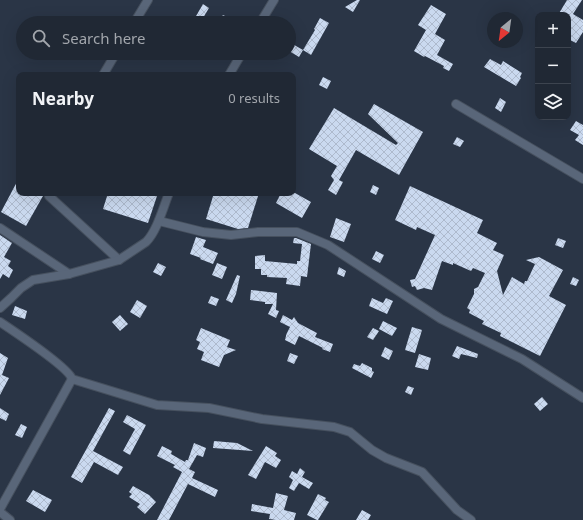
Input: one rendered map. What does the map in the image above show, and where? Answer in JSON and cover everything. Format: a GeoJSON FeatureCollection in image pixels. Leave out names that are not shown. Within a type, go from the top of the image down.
{"type":"FeatureCollection","features":[{"type":"Feature","properties":{"kind":"street"},"geometry":{"type":"LineString","coordinates":[[138,16],[148,0]]}},
{"type":"Feature","properties":{"kind":"street"},"geometry":{"type":"LineString","coordinates":[[264,16],[274,0]]}},
{"type":"Feature","properties":{"kind":"street"},"geometry":{"type":"LineString","coordinates":[[105,72],[112,60]]}},
{"type":"Feature","properties":{"kind":"street"},"geometry":{"type":"LineString","coordinates":[[231,72],[238,60]]}},
{"type":"Feature","properties":{"kind":"street"},"geometry":{"type":"LineString","coordinates":[[456,104],[583,179]]}},
{"type":"Feature","properties":{"kind":"street"},"geometry":{"type":"LineString","coordinates":[[49,196],[119,260]]}},
{"type":"Feature","properties":{"kind":"street"},"geometry":{"type":"LineString","coordinates":[[0,308],[22,288],[34,280],[68,274],[119,260],[146,242],[159,221],[168,196]]}},
{"type":"Feature","properties":{"kind":"street"},"geometry":{"type":"LineString","coordinates":[[159,221],[203,232],[231,235],[258,232],[296,232],[328,245],[441,319],[522,359],[583,398]]}},
{"type":"Feature","properties":{"kind":"street"},"geometry":{"type":"LineString","coordinates":[[0,228],[68,274]]}},
{"type":"Feature","properties":{"kind":"street"},"geometry":{"type":"LineString","coordinates":[[0,322],[18,333],[51,358],[71,375],[72,379],[157,405],[209,408],[262,419],[334,427],[350,432],[372,450],[386,458],[422,472],[457,510],[471,520]]}},
{"type":"Feature","properties":{"kind":"street"},"geometry":{"type":"LineString","coordinates":[[10,520],[0,511],[72,379]]}},
{"type":"Feature","properties":{"kind":"building"},"geometry":{"type":"Polygon","coordinates":[[[357,0],[360,0],[353,12],[345,7],[357,0]]]}},
{"type":"Feature","properties":{"kind":"building"},"geometry":{"type":"Polygon","coordinates":[[[567,0],[582,0],[573,14],[583,20],[583,32],[576,43],[571,40],[571,12],[560,12],[567,0]]]}},
{"type":"Feature","properties":{"kind":"building"},"geometry":{"type":"Polygon","coordinates":[[[203,4],[209,8],[204,16],[196,16],[203,4]]]}},
{"type":"Feature","properties":{"kind":"building"},"geometry":{"type":"Polygon","coordinates":[[[431,5],[446,14],[435,34],[445,40],[437,55],[453,64],[449,71],[443,68],[444,66],[414,51],[426,30],[418,25],[431,5]]]}},
{"type":"Feature","properties":{"kind":"building"},"geometry":{"type":"Polygon","coordinates":[[[320,18],[329,23],[311,55],[303,50],[315,30],[314,29],[320,18]]]}},
{"type":"Feature","properties":{"kind":"building"},"geometry":{"type":"Polygon","coordinates":[[[296,46],[303,50],[299,57],[296,55],[296,46]]]}},
{"type":"Feature","properties":{"kind":"building"},"geometry":{"type":"Polygon","coordinates":[[[490,59],[501,65],[503,61],[522,73],[516,86],[484,67],[490,59]]]}},
{"type":"Feature","properties":{"kind":"building"},"geometry":{"type":"Polygon","coordinates":[[[323,77],[331,81],[327,89],[319,85],[323,77]]]}},
{"type":"Feature","properties":{"kind":"building"},"geometry":{"type":"Polygon","coordinates":[[[500,98],[506,102],[501,112],[495,108],[500,98]]]}},
{"type":"Feature","properties":{"kind":"building"},"geometry":{"type":"Polygon","coordinates":[[[374,104],[423,132],[399,175],[356,150],[339,180],[343,182],[336,195],[328,190],[334,180],[331,176],[337,166],[309,149],[334,108],[396,145],[398,143],[368,114],[374,104]]]}},
{"type":"Feature","properties":{"kind":"building"},"geometry":{"type":"Polygon","coordinates":[[[576,121],[583,125],[583,145],[575,140],[579,135],[570,130],[576,121]]]}},
{"type":"Feature","properties":{"kind":"building"},"geometry":{"type":"Polygon","coordinates":[[[457,137],[464,141],[460,147],[453,144],[457,137]]]}},
{"type":"Feature","properties":{"kind":"building"},"geometry":{"type":"Polygon","coordinates":[[[16,184],[16,196],[43,196],[26,226],[1,212],[16,184]]]}},
{"type":"Feature","properties":{"kind":"building"},"geometry":{"type":"Polygon","coordinates":[[[373,185],[379,188],[376,195],[370,192],[373,185]]]}},
{"type":"Feature","properties":{"kind":"building"},"geometry":{"type":"Polygon","coordinates":[[[410,186],[483,220],[477,233],[497,243],[493,250],[504,255],[497,271],[503,295],[512,277],[524,284],[525,281],[527,281],[535,264],[526,260],[539,257],[563,270],[549,296],[566,305],[540,356],[500,336],[501,333],[482,324],[484,321],[469,313],[470,310],[467,308],[474,294],[474,289],[478,287],[485,273],[473,268],[471,271],[453,263],[453,265],[442,261],[432,290],[424,288],[417,290],[415,286],[412,287],[410,280],[415,279],[435,235],[417,227],[416,230],[395,220],[410,186]]]}},
{"type":"Feature","properties":{"kind":"building"},"geometry":{"type":"Polygon","coordinates":[[[296,194],[311,202],[302,218],[276,203],[280,196],[296,196],[296,194]]]}},
{"type":"Feature","properties":{"kind":"building"},"geometry":{"type":"Polygon","coordinates":[[[107,196],[157,196],[148,223],[103,209],[107,196]]]}},
{"type":"Feature","properties":{"kind":"building"},"geometry":{"type":"Polygon","coordinates":[[[213,196],[258,196],[248,228],[238,229],[206,219],[213,196]]]}},
{"type":"Feature","properties":{"kind":"building"},"geometry":{"type":"Polygon","coordinates":[[[336,218],[351,224],[344,242],[330,237],[336,218]]]}},
{"type":"Feature","properties":{"kind":"building"},"geometry":{"type":"Polygon","coordinates":[[[0,235],[12,243],[4,257],[11,261],[8,266],[13,270],[9,278],[3,274],[0,279],[0,235]]]}},
{"type":"Feature","properties":{"kind":"building"},"geometry":{"type":"Polygon","coordinates":[[[196,237],[206,240],[203,247],[218,253],[213,264],[190,254],[196,237]]]}},
{"type":"Feature","properties":{"kind":"building"},"geometry":{"type":"Polygon","coordinates":[[[294,238],[311,244],[307,277],[301,276],[300,286],[286,284],[287,278],[267,277],[267,275],[261,275],[261,269],[255,269],[255,256],[265,255],[265,261],[297,264],[297,261],[300,261],[302,244],[293,243],[294,238]]]}},
{"type":"Feature","properties":{"kind":"building"},"geometry":{"type":"Polygon","coordinates":[[[558,238],[566,241],[563,248],[555,245],[558,238]]]}},
{"type":"Feature","properties":{"kind":"building"},"geometry":{"type":"Polygon","coordinates":[[[376,251],[384,255],[380,263],[372,259],[376,251]]]}},
{"type":"Feature","properties":{"kind":"building"},"geometry":{"type":"Polygon","coordinates":[[[158,263],[166,267],[161,276],[153,272],[158,263]]]}},
{"type":"Feature","properties":{"kind":"building"},"geometry":{"type":"Polygon","coordinates":[[[217,263],[227,267],[222,279],[212,275],[217,263]]]}},
{"type":"Feature","properties":{"kind":"building"},"geometry":{"type":"Polygon","coordinates":[[[339,267],[346,271],[344,277],[337,274],[339,267]]]}},
{"type":"Feature","properties":{"kind":"building"},"geometry":{"type":"Polygon","coordinates":[[[237,275],[240,276],[236,294],[232,303],[226,300],[237,275]]]}},
{"type":"Feature","properties":{"kind":"building"},"geometry":{"type":"Polygon","coordinates":[[[573,277],[579,280],[576,286],[570,284],[573,277]]]}},
{"type":"Feature","properties":{"kind":"building"},"geometry":{"type":"Polygon","coordinates":[[[251,290],[277,293],[276,310],[279,311],[276,318],[268,314],[273,304],[265,304],[265,302],[250,300],[251,290]]]}},
{"type":"Feature","properties":{"kind":"building"},"geometry":{"type":"Polygon","coordinates":[[[211,296],[219,299],[216,306],[208,303],[211,296]]]}},
{"type":"Feature","properties":{"kind":"building"},"geometry":{"type":"Polygon","coordinates":[[[372,298],[383,303],[386,298],[393,301],[387,314],[369,306],[372,298]]]}},
{"type":"Feature","properties":{"kind":"building"},"geometry":{"type":"Polygon","coordinates":[[[137,300],[147,306],[140,318],[130,312],[137,300]]]}},
{"type":"Feature","properties":{"kind":"building"},"geometry":{"type":"Polygon","coordinates":[[[15,306],[27,311],[25,319],[12,315],[15,306]]]}},
{"type":"Feature","properties":{"kind":"building"},"geometry":{"type":"Polygon","coordinates":[[[120,315],[128,324],[120,331],[112,322],[120,315]]]}},
{"type":"Feature","properties":{"kind":"building"},"geometry":{"type":"Polygon","coordinates":[[[283,315],[292,320],[294,317],[298,323],[317,333],[315,337],[333,344],[330,352],[299,336],[295,345],[285,340],[290,327],[280,322],[283,315]]]}},
{"type":"Feature","properties":{"kind":"building"},"geometry":{"type":"Polygon","coordinates":[[[383,321],[397,328],[392,336],[379,329],[383,321]]]}},
{"type":"Feature","properties":{"kind":"building"},"geometry":{"type":"Polygon","coordinates":[[[412,327],[422,330],[415,353],[405,350],[412,327]]]}},
{"type":"Feature","properties":{"kind":"building"},"geometry":{"type":"Polygon","coordinates":[[[201,328],[230,340],[227,347],[236,350],[224,355],[219,367],[201,360],[204,352],[197,349],[200,342],[196,340],[201,328]]]}},
{"type":"Feature","properties":{"kind":"building"},"geometry":{"type":"Polygon","coordinates":[[[373,328],[379,331],[373,340],[367,337],[373,328]]]}},
{"type":"Feature","properties":{"kind":"building"},"geometry":{"type":"Polygon","coordinates":[[[457,346],[478,354],[477,358],[461,354],[459,359],[452,356],[457,346]]]}},
{"type":"Feature","properties":{"kind":"building"},"geometry":{"type":"Polygon","coordinates":[[[385,347],[393,351],[389,360],[381,356],[385,347]]]}},
{"type":"Feature","properties":{"kind":"building"},"geometry":{"type":"Polygon","coordinates":[[[0,353],[8,358],[2,375],[9,378],[0,395],[0,353]]]}},
{"type":"Feature","properties":{"kind":"building"},"geometry":{"type":"Polygon","coordinates":[[[290,353],[298,356],[294,364],[287,361],[290,353]]]}},
{"type":"Feature","properties":{"kind":"building"},"geometry":{"type":"Polygon","coordinates":[[[419,354],[431,358],[428,370],[415,367],[419,354]]]}},
{"type":"Feature","properties":{"kind":"building"},"geometry":{"type":"Polygon","coordinates":[[[362,363],[372,368],[372,371],[374,372],[371,378],[352,368],[354,364],[360,366],[362,363]]]}},
{"type":"Feature","properties":{"kind":"building"},"geometry":{"type":"Polygon","coordinates":[[[408,386],[414,388],[411,395],[405,392],[408,386]]]}},
{"type":"Feature","properties":{"kind":"building"},"geometry":{"type":"Polygon","coordinates":[[[542,397],[548,404],[540,411],[534,404],[542,397]]]}},
{"type":"Feature","properties":{"kind":"building"},"geometry":{"type":"Polygon","coordinates":[[[0,408],[9,414],[6,421],[0,418],[0,408]]]}},
{"type":"Feature","properties":{"kind":"building"},"geometry":{"type":"Polygon","coordinates":[[[109,408],[115,411],[93,451],[123,467],[118,475],[94,462],[82,483],[71,477],[109,408]]]}},
{"type":"Feature","properties":{"kind":"building"},"geometry":{"type":"Polygon","coordinates":[[[127,415],[146,425],[130,455],[123,451],[135,429],[123,422],[127,415]]]}},
{"type":"Feature","properties":{"kind":"building"},"geometry":{"type":"Polygon","coordinates":[[[21,424],[27,427],[22,438],[15,435],[21,424]]]}},
{"type":"Feature","properties":{"kind":"building"},"geometry":{"type":"Polygon","coordinates":[[[214,441],[237,443],[253,451],[213,448],[214,441]]]}},
{"type":"Feature","properties":{"kind":"building"},"geometry":{"type":"Polygon","coordinates":[[[194,443],[206,448],[203,457],[197,455],[189,469],[195,472],[192,478],[218,490],[215,497],[188,484],[169,520],[157,520],[182,472],[173,467],[175,465],[157,456],[162,446],[172,451],[171,454],[185,462],[188,460],[194,443]]]}},
{"type":"Feature","properties":{"kind":"building"},"geometry":{"type":"Polygon","coordinates":[[[266,446],[277,453],[275,456],[281,460],[276,468],[265,462],[256,479],[248,475],[266,446]]]}},
{"type":"Feature","properties":{"kind":"building"},"geometry":{"type":"Polygon","coordinates":[[[300,468],[305,472],[302,477],[313,483],[309,489],[299,483],[294,491],[289,488],[293,480],[289,477],[292,471],[297,474],[300,468]]]}},
{"type":"Feature","properties":{"kind":"building"},"geometry":{"type":"Polygon","coordinates":[[[133,486],[149,495],[156,502],[145,514],[137,507],[140,504],[129,497],[132,494],[129,492],[133,486]]]}},
{"type":"Feature","properties":{"kind":"building"},"geometry":{"type":"Polygon","coordinates":[[[33,490],[52,500],[45,512],[26,501],[33,490]]]}},
{"type":"Feature","properties":{"kind":"building"},"geometry":{"type":"Polygon","coordinates":[[[276,493],[288,496],[284,510],[296,513],[294,520],[269,519],[270,514],[251,511],[252,504],[273,508],[276,493]]]}},
{"type":"Feature","properties":{"kind":"building"},"geometry":{"type":"Polygon","coordinates":[[[318,494],[326,498],[325,500],[329,502],[317,520],[307,515],[318,494]]]}},
{"type":"Feature","properties":{"kind":"building"},"geometry":{"type":"Polygon","coordinates":[[[362,510],[371,515],[368,520],[356,520],[362,510]]]}}]}
